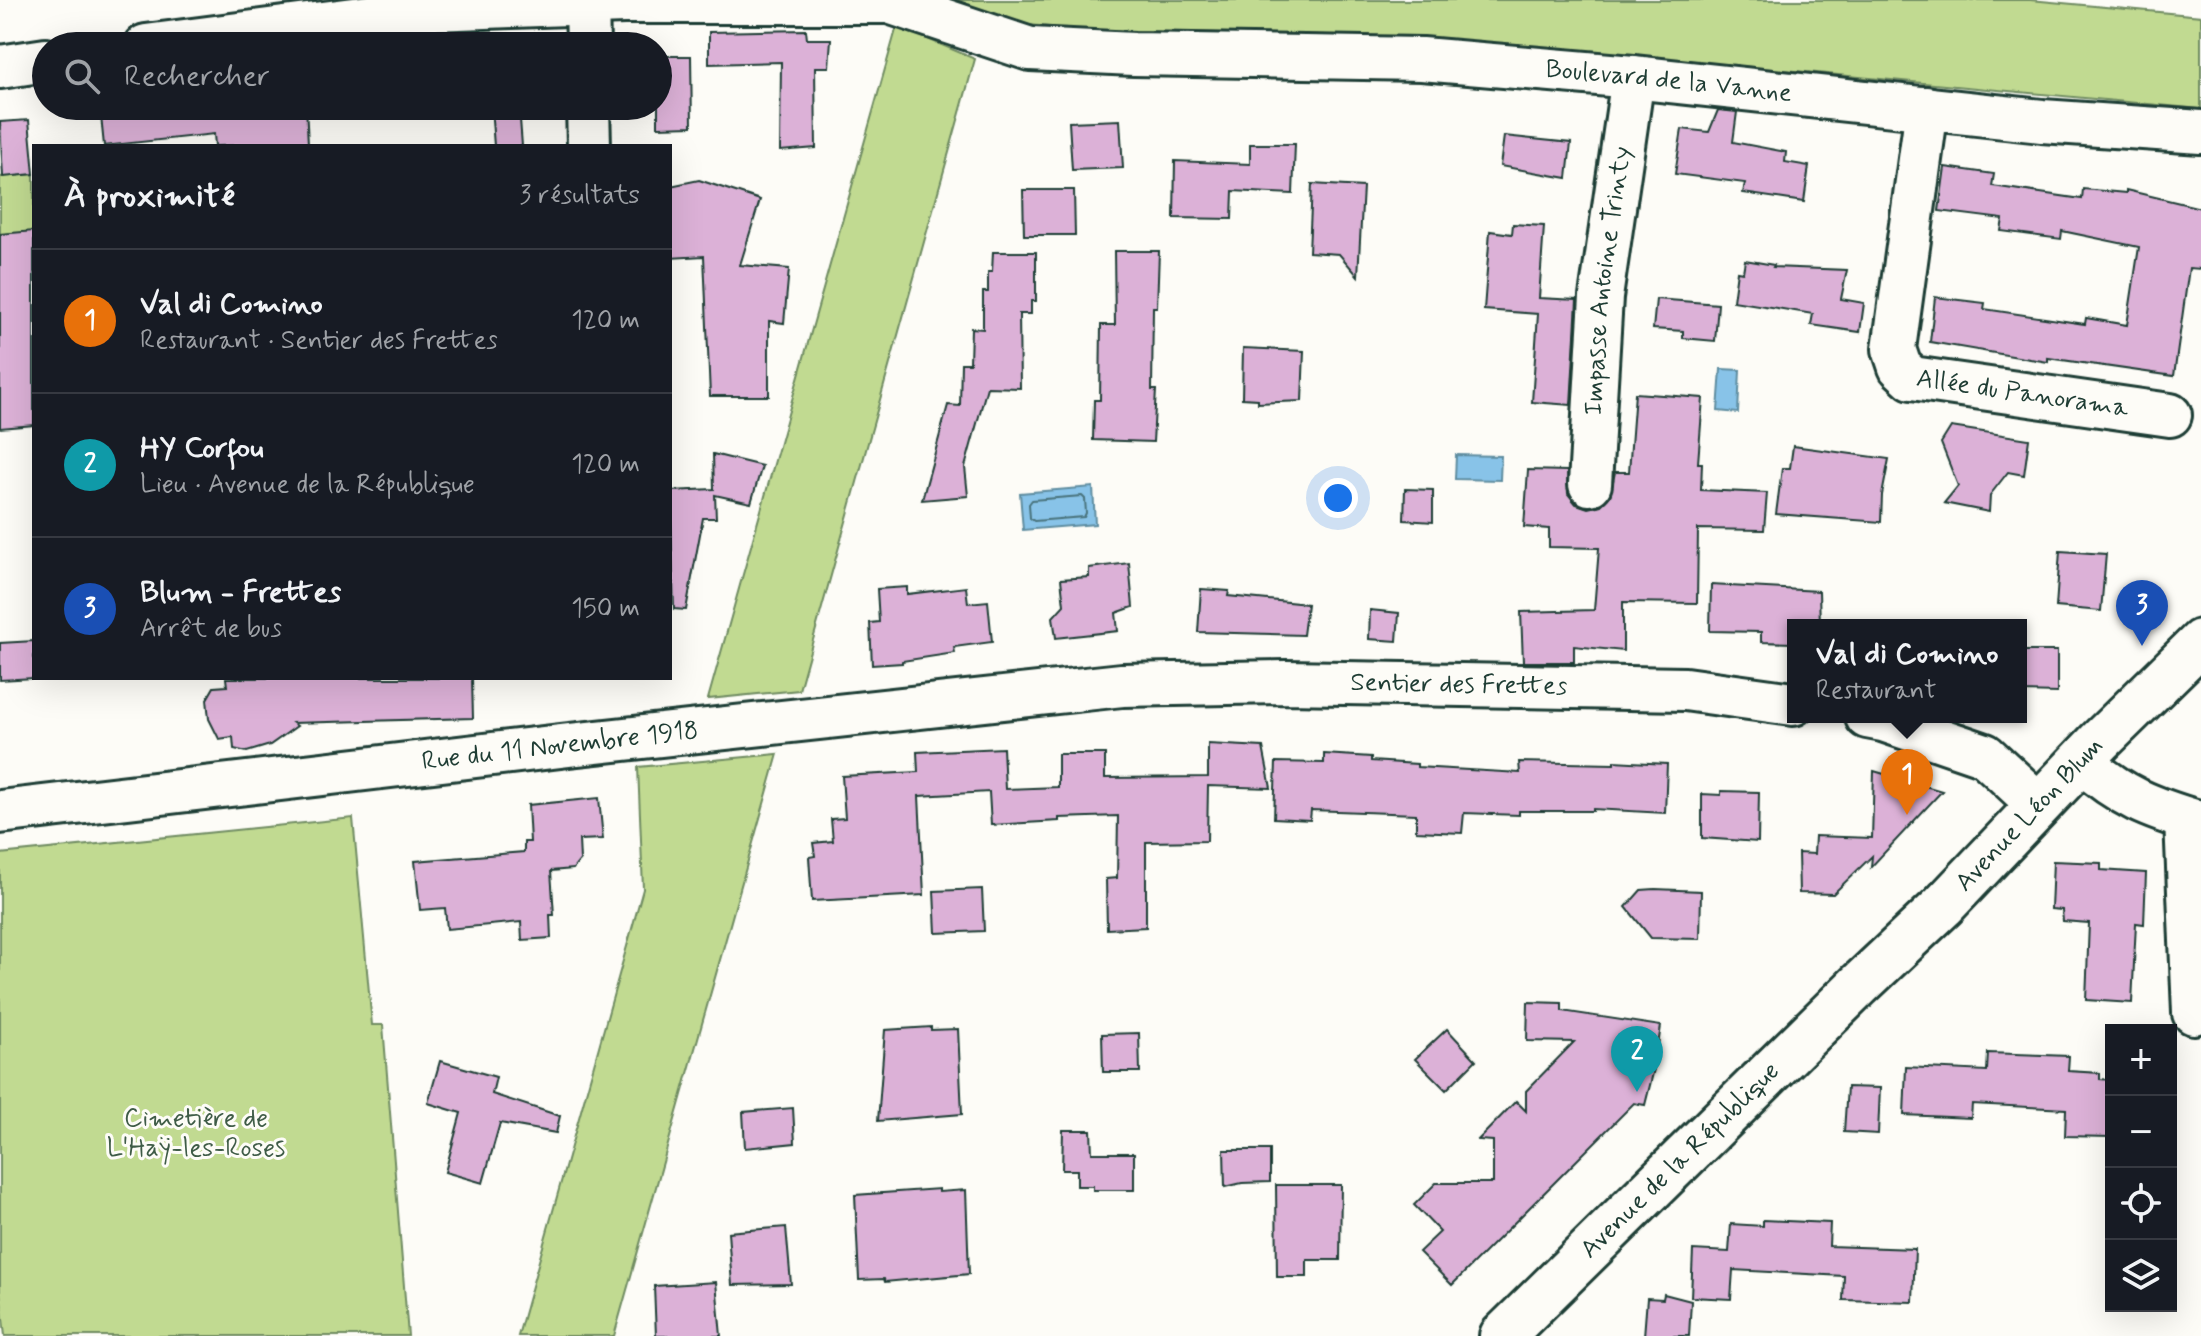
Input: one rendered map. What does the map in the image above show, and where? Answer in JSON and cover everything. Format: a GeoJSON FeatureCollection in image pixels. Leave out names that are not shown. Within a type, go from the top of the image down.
{"type":"FeatureCollection","features":[{"type":"Feature","properties":{"kind":"main road","name":"Avenue Léon Blum"},"geometry":{"type":"LineString","coordinates":[[1859,985],[1943,906],[2081,761],[2201,642]]}},
{"type":"Feature","properties":{"kind":"main road","name":"Avenue de la République"},"geometry":{"type":"LineString","coordinates":[[1502,1336],[1859,985]]}},
{"type":"Feature","properties":{"kind":"street","name":"Boulevard de la Vanne"},"geometry":{"type":"LineString","coordinates":[[254,32],[432,9],[587,3],[889,2],[1030,49],[1422,59],[1633,77],[2042,121],[2201,132]]}},
{"type":"Feature","properties":{"kind":"street"},"geometry":{"type":"LineString","coordinates":[[587,3],[588,32]]}},
{"type":"Feature","properties":{"kind":"street"},"geometry":{"type":"LineString","coordinates":[[0,67],[32,62]]}},
{"type":"Feature","properties":{"kind":"street","name":"Impasse Antoine Trinty"},"geometry":{"type":"LineString","coordinates":[[1590,484],[1601,297],[1633,77]]}},
{"type":"Feature","properties":{"kind":"street","name":"Allée du Panorama"},"geometry":{"type":"LineString","coordinates":[[1927,108],[1894,349],[1900,367],[1912,378],[2170,415]]}},
{"type":"Feature","properties":{"kind":"street"},"geometry":{"type":"LineString","coordinates":[[588,120],[589,144]]}},
{"type":"Feature","properties":{"kind":"street","name":"Sentier des Frettes"},"geometry":{"type":"LineString","coordinates":[[1122,685],[1286,682],[1685,689],[1787,703]]}},
{"type":"Feature","properties":{"kind":"street","name":"Rue du 11 Novembre 1918"},"geometry":{"type":"LineString","coordinates":[[0,812],[569,745],[1122,685]]}},
{"type":"Feature","properties":{"kind":"street"},"geometry":{"type":"LineString","coordinates":[[1892,723],[1985,755],[2039,805]]}},
{"type":"Feature","properties":{"kind":"street"},"geometry":{"type":"LineString","coordinates":[[2081,761],[2106,784],[2136,802],[2194,821],[2194,1013]]}},
{"type":"Feature","properties":{"kind":"green space"},"geometry":{"type":"Polygon","coordinates":[[[945,0],[2030,0],[2201,16],[2201,109],[1431,37],[1078,30],[1020,24],[945,0]]]}},
{"type":"Feature","properties":{"kind":"green space"},"geometry":{"type":"Polygon","coordinates":[[[897,26],[975,59],[799,690],[708,699],[897,26]]]}},
{"type":"Feature","properties":{"kind":"green space"},"geometry":{"type":"Polygon","coordinates":[[[32,174],[32,334],[0,338],[0,177],[32,174]]]}},
{"type":"Feature","properties":{"kind":"green space"},"geometry":{"type":"Polygon","coordinates":[[[778,754],[614,1336],[518,1336],[643,889],[638,767],[778,754]]]}},
{"type":"Feature","properties":{"kind":"green space","name":"Cimetière de L'Haÿ-les-Roses"},"geometry":{"type":"Polygon","coordinates":[[[353,818],[372,1025],[383,1025],[408,1336],[5,1336],[0,1292],[0,854],[353,818]]]}},
{"type":"Feature","properties":{"kind":"water"},"geometry":{"type":"Polygon","coordinates":[[[1721,369],[1740,370],[1738,413],[1718,411],[1721,369]]]}},
{"type":"Feature","properties":{"kind":"water"},"geometry":{"type":"Polygon","coordinates":[[[1456,455],[1501,456],[1500,480],[1455,479],[1456,455]]]}},
{"type":"Feature","properties":{"kind":"water"},"geometry":{"type":"Polygon","coordinates":[[[1093,487],[1095,524],[1023,530],[1020,493],[1093,487]]]}},
{"type":"Feature","properties":{"kind":"building"},"geometry":{"type":"Polygon","coordinates":[[[806,30],[807,39],[831,39],[829,67],[815,67],[816,148],[780,151],[781,62],[709,64],[709,32],[806,30]]]}},
{"type":"Feature","properties":{"kind":"building"},"geometry":{"type":"Polygon","coordinates":[[[672,56],[691,56],[692,126],[658,127],[658,120],[672,120],[672,56]]]}},
{"type":"Feature","properties":{"kind":"building"},"geometry":{"type":"Polygon","coordinates":[[[1718,110],[1737,112],[1733,142],[1786,152],[1785,162],[1809,166],[1804,202],[1743,193],[1745,183],[1675,174],[1682,129],[1709,132],[1718,110]]]}},
{"type":"Feature","properties":{"kind":"building"},"geometry":{"type":"Polygon","coordinates":[[[29,120],[32,174],[3,177],[0,122],[29,120]]]}},
{"type":"Feature","properties":{"kind":"building"},"geometry":{"type":"Polygon","coordinates":[[[101,120],[307,120],[308,144],[215,144],[214,134],[104,144],[101,120]]]}},
{"type":"Feature","properties":{"kind":"building"},"geometry":{"type":"Polygon","coordinates":[[[492,120],[520,120],[522,144],[494,144],[492,120]]]}},
{"type":"Feature","properties":{"kind":"building"},"geometry":{"type":"Polygon","coordinates":[[[1120,120],[1123,168],[1072,170],[1069,122],[1120,120]]]}},
{"type":"Feature","properties":{"kind":"building"},"geometry":{"type":"Polygon","coordinates":[[[1504,136],[1571,143],[1567,178],[1500,166],[1504,136]]]}},
{"type":"Feature","properties":{"kind":"building"},"geometry":{"type":"Polygon","coordinates":[[[1250,144],[1295,144],[1293,194],[1233,191],[1232,219],[1174,218],[1175,161],[1250,164],[1250,144]]]}},
{"type":"Feature","properties":{"kind":"building"},"geometry":{"type":"Polygon","coordinates":[[[1945,167],[1994,174],[1992,186],[2082,199],[2083,189],[2126,193],[2126,190],[2201,208],[2201,269],[2189,268],[2174,376],[2048,358],[2048,362],[1930,342],[1935,297],[1985,303],[1984,309],[2085,324],[2086,318],[2127,325],[2139,247],[2062,231],[2061,239],[2001,231],[2003,219],[1939,211],[1945,167]]]}},
{"type":"Feature","properties":{"kind":"building"},"geometry":{"type":"Polygon","coordinates":[[[699,180],[760,200],[740,265],[789,269],[784,323],[769,321],[769,396],[710,396],[704,256],[672,258],[672,186],[699,180]]]}},
{"type":"Feature","properties":{"kind":"building"},"geometry":{"type":"Polygon","coordinates":[[[1312,184],[1363,187],[1358,276],[1339,254],[1309,252],[1312,184]]]}},
{"type":"Feature","properties":{"kind":"building"},"geometry":{"type":"Polygon","coordinates":[[[1023,190],[1074,190],[1075,235],[1024,235],[1023,190]]]}},
{"type":"Feature","properties":{"kind":"building"},"geometry":{"type":"Polygon","coordinates":[[[1513,224],[1544,226],[1539,298],[1577,300],[1571,405],[1532,402],[1538,314],[1484,310],[1490,231],[1512,234],[1513,224]]]}},
{"type":"Feature","properties":{"kind":"building"},"geometry":{"type":"Polygon","coordinates":[[[32,231],[32,425],[0,428],[0,234],[32,231]]]}},
{"type":"Feature","properties":{"kind":"building"},"geometry":{"type":"Polygon","coordinates":[[[1114,251],[1159,251],[1157,307],[1153,307],[1152,390],[1156,390],[1153,442],[1093,440],[1094,400],[1100,400],[1101,325],[1115,325],[1114,251]]]}},
{"type":"Feature","properties":{"kind":"building"},"geometry":{"type":"Polygon","coordinates":[[[993,252],[1036,252],[1036,301],[1031,301],[1031,314],[1019,314],[1020,388],[987,387],[965,467],[968,496],[922,500],[948,405],[960,406],[961,363],[970,363],[971,328],[983,329],[983,292],[988,292],[988,272],[992,272],[993,252]]]}},
{"type":"Feature","properties":{"kind":"building"},"geometry":{"type":"Polygon","coordinates":[[[1745,260],[1773,267],[1847,270],[1841,299],[1864,303],[1860,332],[1811,325],[1813,314],[1733,301],[1737,271],[1743,272],[1745,260]]]}},
{"type":"Feature","properties":{"kind":"building"},"geometry":{"type":"Polygon","coordinates":[[[1656,299],[1718,304],[1715,341],[1683,338],[1683,331],[1653,329],[1656,299]]]}},
{"type":"Feature","properties":{"kind":"building"},"geometry":{"type":"Polygon","coordinates":[[[1243,348],[1304,351],[1302,401],[1258,403],[1258,399],[1242,398],[1243,348]]]}},
{"type":"Feature","properties":{"kind":"building"},"geometry":{"type":"Polygon","coordinates":[[[1635,393],[1703,398],[1698,463],[1702,463],[1701,490],[1767,493],[1764,530],[1698,529],[1697,603],[1623,602],[1623,651],[1574,646],[1574,662],[1523,662],[1521,612],[1594,610],[1599,548],[1549,547],[1549,529],[1524,527],[1528,470],[1567,471],[1568,494],[1576,504],[1588,508],[1601,505],[1610,496],[1615,472],[1629,472],[1635,393]]]}},
{"type":"Feature","properties":{"kind":"building"},"geometry":{"type":"Polygon","coordinates":[[[1951,427],[2029,439],[2024,475],[2008,472],[1990,495],[1989,512],[1944,503],[1958,486],[1941,443],[1951,427]]]}},
{"type":"Feature","properties":{"kind":"building"},"geometry":{"type":"Polygon","coordinates":[[[1793,446],[1889,459],[1882,495],[1881,522],[1776,514],[1782,468],[1790,468],[1793,446]]]}},
{"type":"Feature","properties":{"kind":"building"},"geometry":{"type":"Polygon","coordinates":[[[713,454],[762,466],[751,503],[715,495],[716,518],[703,518],[686,610],[674,609],[672,491],[714,489],[713,454]]]}},
{"type":"Feature","properties":{"kind":"building"},"geometry":{"type":"Polygon","coordinates":[[[1405,489],[1433,490],[1433,522],[1404,520],[1405,489]]]}},
{"type":"Feature","properties":{"kind":"building"},"geometry":{"type":"Polygon","coordinates":[[[2060,551],[2106,554],[2101,611],[2056,607],[2060,551]]]}},
{"type":"Feature","properties":{"kind":"building"},"geometry":{"type":"Polygon","coordinates":[[[1129,563],[1133,607],[1116,613],[1118,631],[1056,638],[1053,617],[1064,605],[1061,579],[1089,577],[1089,568],[1129,563]]]}},
{"type":"Feature","properties":{"kind":"building"},"geometry":{"type":"Polygon","coordinates":[[[1711,585],[1819,591],[1820,619],[1787,619],[1787,643],[1761,642],[1761,632],[1710,631],[1711,585]]]}},
{"type":"Feature","properties":{"kind":"building"},"geometry":{"type":"Polygon","coordinates":[[[907,587],[907,594],[966,587],[968,603],[988,601],[992,642],[954,647],[955,653],[872,665],[870,623],[879,622],[877,589],[907,587]]]}},
{"type":"Feature","properties":{"kind":"building"},"geometry":{"type":"Polygon","coordinates":[[[1201,589],[1229,591],[1228,596],[1307,604],[1303,635],[1198,632],[1201,589]]]}},
{"type":"Feature","properties":{"kind":"building"},"geometry":{"type":"Polygon","coordinates":[[[1370,610],[1399,613],[1397,641],[1369,639],[1370,610]]]}},
{"type":"Feature","properties":{"kind":"building"},"geometry":{"type":"Polygon","coordinates":[[[32,641],[32,678],[0,680],[0,643],[32,641]]]}},
{"type":"Feature","properties":{"kind":"building"},"geometry":{"type":"Polygon","coordinates":[[[2027,651],[2057,651],[2057,693],[2027,692],[2027,651]]]}},
{"type":"Feature","properties":{"kind":"building"},"geometry":{"type":"Polygon","coordinates":[[[226,680],[472,680],[473,718],[293,723],[297,726],[270,745],[247,752],[234,749],[233,737],[219,739],[209,719],[207,699],[214,687],[227,686],[226,680]]]}},
{"type":"Feature","properties":{"kind":"building"},"geometry":{"type":"Polygon","coordinates":[[[1208,744],[1263,747],[1271,788],[1208,786],[1207,841],[1146,842],[1146,927],[1107,929],[1106,879],[1117,878],[1118,816],[991,825],[989,792],[919,796],[924,895],[812,901],[809,857],[815,856],[813,843],[833,841],[831,819],[845,818],[842,776],[918,772],[917,752],[1003,748],[1005,789],[1058,787],[1058,754],[1105,754],[1105,778],[1208,777],[1208,744]]]}},
{"type":"Feature","properties":{"kind":"building"},"geometry":{"type":"Polygon","coordinates":[[[1324,754],[1371,757],[1371,761],[1417,764],[1417,767],[1520,773],[1519,762],[1667,764],[1665,813],[1593,809],[1519,811],[1519,815],[1464,813],[1462,833],[1416,831],[1416,814],[1311,810],[1310,820],[1274,818],[1276,762],[1324,763],[1324,754]]]}},
{"type":"Feature","properties":{"kind":"building"},"geometry":{"type":"Polygon","coordinates":[[[1874,771],[1942,791],[1871,867],[1872,856],[1833,894],[1799,893],[1798,853],[1814,854],[1815,836],[1872,838],[1874,771]]]}},
{"type":"Feature","properties":{"kind":"building"},"geometry":{"type":"Polygon","coordinates":[[[1721,791],[1759,792],[1758,842],[1702,838],[1702,794],[1721,795],[1721,791]]]}},
{"type":"Feature","properties":{"kind":"building"},"geometry":{"type":"Polygon","coordinates":[[[599,798],[603,839],[579,840],[580,860],[573,869],[551,871],[554,915],[550,915],[551,938],[522,940],[521,922],[447,929],[445,908],[420,910],[415,861],[524,852],[524,842],[530,842],[528,805],[599,798]]]}},
{"type":"Feature","properties":{"kind":"building"},"geometry":{"type":"Polygon","coordinates":[[[2053,861],[2101,863],[2101,870],[2146,873],[2144,924],[2136,923],[2132,1003],[2086,1000],[2089,923],[2063,921],[2062,910],[2051,909],[2053,861]]]}},
{"type":"Feature","properties":{"kind":"building"},"geometry":{"type":"Polygon","coordinates":[[[982,889],[984,931],[936,933],[934,891],[982,889]]]}},
{"type":"Feature","properties":{"kind":"building"},"geometry":{"type":"Polygon","coordinates":[[[1641,890],[1701,891],[1700,939],[1651,938],[1626,907],[1641,890]]]}},
{"type":"Feature","properties":{"kind":"building"},"geometry":{"type":"Polygon","coordinates":[[[1528,1002],[1562,1003],[1562,1011],[1661,1026],[1645,1105],[1634,1103],[1452,1285],[1419,1252],[1440,1232],[1414,1205],[1436,1183],[1493,1183],[1493,1141],[1478,1140],[1516,1101],[1526,1111],[1526,1091],[1574,1042],[1527,1041],[1528,1002]]]}},
{"type":"Feature","properties":{"kind":"building"},"geometry":{"type":"Polygon","coordinates":[[[931,1027],[931,1030],[958,1029],[962,1114],[878,1121],[885,1030],[931,1027]]]}},
{"type":"Feature","properties":{"kind":"building"},"geometry":{"type":"Polygon","coordinates":[[[1447,1029],[1476,1060],[1446,1090],[1415,1059],[1447,1029]]]}},
{"type":"Feature","properties":{"kind":"building"},"geometry":{"type":"Polygon","coordinates":[[[1139,1033],[1140,1072],[1103,1072],[1102,1034],[1139,1033]]]}},
{"type":"Feature","properties":{"kind":"building"},"geometry":{"type":"Polygon","coordinates":[[[1988,1053],[2069,1056],[2068,1071],[2100,1073],[2100,1079],[2105,1079],[2105,1137],[2065,1136],[2066,1109],[1972,1104],[1971,1118],[1904,1115],[1906,1067],[1987,1071],[1988,1053]]]}},
{"type":"Feature","properties":{"kind":"building"},"geometry":{"type":"Polygon","coordinates":[[[440,1061],[496,1077],[492,1094],[560,1116],[556,1133],[500,1123],[483,1183],[445,1172],[461,1113],[428,1103],[440,1061]]]}},
{"type":"Feature","properties":{"kind":"building"},"geometry":{"type":"Polygon","coordinates":[[[1847,1087],[1880,1088],[1878,1134],[1844,1132],[1847,1087]]]}},
{"type":"Feature","properties":{"kind":"building"},"geometry":{"type":"Polygon","coordinates":[[[793,1108],[795,1143],[745,1148],[743,1112],[793,1108]]]}},
{"type":"Feature","properties":{"kind":"building"},"geometry":{"type":"Polygon","coordinates":[[[1063,1130],[1091,1130],[1092,1153],[1134,1153],[1134,1190],[1093,1190],[1093,1186],[1077,1186],[1077,1170],[1062,1170],[1063,1130]]]}},
{"type":"Feature","properties":{"kind":"building"},"geometry":{"type":"Polygon","coordinates":[[[1224,1150],[1270,1150],[1270,1182],[1225,1187],[1224,1150]]]}},
{"type":"Feature","properties":{"kind":"building"},"geometry":{"type":"Polygon","coordinates":[[[1276,1185],[1341,1185],[1340,1260],[1307,1260],[1307,1277],[1277,1277],[1276,1185]]]}},
{"type":"Feature","properties":{"kind":"building"},"geometry":{"type":"Polygon","coordinates":[[[939,1189],[939,1192],[966,1190],[969,1274],[885,1282],[884,1279],[859,1280],[855,1195],[939,1189]]]}},
{"type":"Feature","properties":{"kind":"building"},"geometry":{"type":"Polygon","coordinates":[[[1763,1220],[1830,1223],[1829,1246],[1915,1249],[1913,1302],[1843,1300],[1844,1276],[1733,1270],[1731,1299],[1691,1297],[1693,1250],[1729,1252],[1731,1224],[1763,1226],[1763,1220]]]}},
{"type":"Feature","properties":{"kind":"building"},"geometry":{"type":"Polygon","coordinates":[[[786,1227],[791,1284],[732,1285],[728,1232],[786,1227]]]}},
{"type":"Feature","properties":{"kind":"building"},"geometry":{"type":"Polygon","coordinates":[[[716,1282],[721,1336],[656,1336],[654,1286],[716,1282]]]}},
{"type":"Feature","properties":{"kind":"building"},"geometry":{"type":"Polygon","coordinates":[[[1664,1294],[1691,1301],[1689,1336],[1644,1336],[1647,1298],[1663,1299],[1664,1294]]]}},
{"type":"Feature","properties":{"kind":"place","name":"Blum - Frettes"},"geometry":{"type":"Point","coordinates":[2142,646]}},
{"type":"Feature","properties":{"kind":"place","name":"Val di Comino"},"geometry":{"type":"Point","coordinates":[1907,815]}},
{"type":"Feature","properties":{"kind":"place","name":"HY Corfou"},"geometry":{"type":"Point","coordinates":[1637,1092]}}]}
